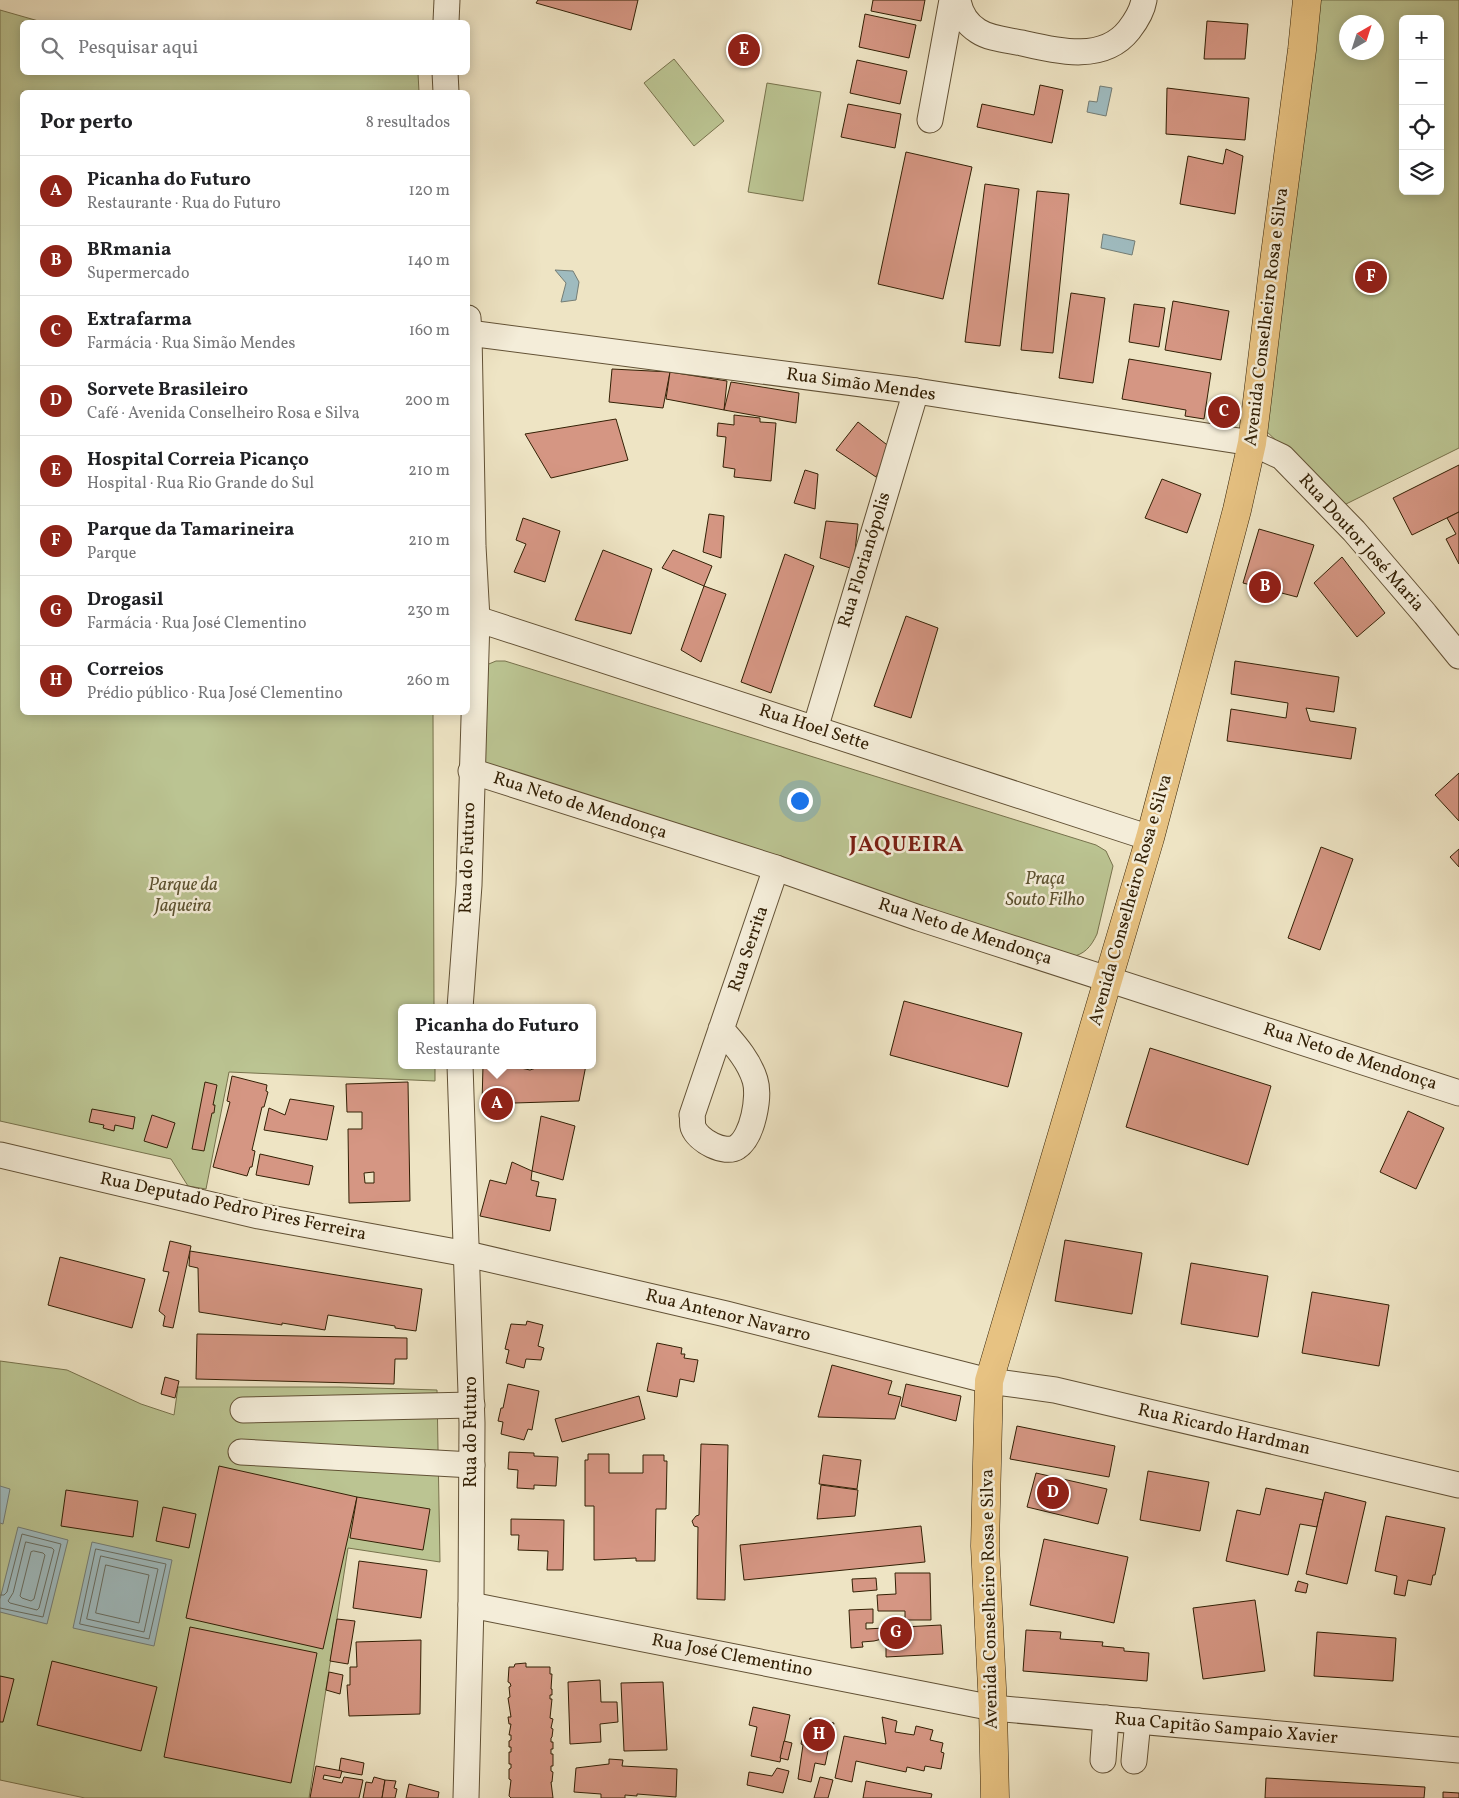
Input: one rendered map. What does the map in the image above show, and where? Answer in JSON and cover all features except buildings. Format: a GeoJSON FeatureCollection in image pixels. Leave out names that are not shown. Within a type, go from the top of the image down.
{"type":"FeatureCollection","features":[{"type":"Feature","properties":{"kind":"main road","name":"Avenida Conselheiro Rosa e Silva"},"geometry":{"type":"LineString","coordinates":[[995,1798],[993,1708],[985,1546],[989,1380],[1110,978],[1150,838],[1237,510],[1252,443],[1307,0]]}},
{"type":"Feature","properties":{"kind":"street"},"geometry":{"type":"LineString","coordinates":[[446,20],[447,0]]}},
{"type":"Feature","properties":{"kind":"street"},"geometry":{"type":"LineString","coordinates":[[930,120],[952,0]]}},
{"type":"Feature","properties":{"kind":"street"},"geometry":{"type":"LineString","coordinates":[[958,0],[959,8],[968,23],[979,32],[1044,48],[1082,53],[1101,50],[1114,44],[1124,36],[1136,20],[1144,0]]}},
{"type":"Feature","properties":{"kind":"street"},"geometry":{"type":"LineString","coordinates":[[445,75],[446,90]]}},
{"type":"Feature","properties":{"kind":"street","name":"Rua Simão Mendes"},"geometry":{"type":"LineString","coordinates":[[470,326],[1252,443]]}},
{"type":"Feature","properties":{"kind":"street","name":"Rua Florianópolis"},"geometry":{"type":"LineString","coordinates":[[815,729],[916,392]]}},
{"type":"Feature","properties":{"kind":"street","name":"Rua do Futuro"},"geometry":{"type":"LineString","coordinates":[[460,1004],[468,885],[477,618],[472,546],[470,436]]}},
{"type":"Feature","properties":{"kind":"street","name":"Rua Doutor José Maria"},"geometry":{"type":"LineString","coordinates":[[1252,443],[1282,457],[1354,531],[1459,656]]}},
{"type":"Feature","properties":{"kind":"street","name":"Rua Hoel Sette"},"geometry":{"type":"LineString","coordinates":[[477,618],[1150,838]]}},
{"type":"Feature","properties":{"kind":"street","name":"Rua Neto de Mendonça"},"geometry":{"type":"LineString","coordinates":[[471,771],[776,868],[919,918],[1110,978],[1459,1093]]}},
{"type":"Feature","properties":{"kind":"street","name":"Rua Serrita"},"geometry":{"type":"LineString","coordinates":[[721,1029],[776,868]]}},
{"type":"Feature","properties":{"kind":"street","name":"Rua do Futuro"},"geometry":{"type":"LineString","coordinates":[[460,1069],[472,1404],[466,1798]]}},
{"type":"Feature","properties":{"kind":"street","name":"Rua Deputado Pedro Pires Ferreira"},"geometry":{"type":"LineString","coordinates":[[0,1156],[260,1216],[467,1254]]}},
{"type":"Feature","properties":{"kind":"street","name":"Rua Antenor Navarro"},"geometry":{"type":"LineString","coordinates":[[467,1254],[736,1317],[989,1380]]}},
{"type":"Feature","properties":{"kind":"street","name":"Rua Ricardo Hardman"},"geometry":{"type":"LineString","coordinates":[[989,1380],[1055,1390],[1459,1485]]}},
{"type":"Feature","properties":{"kind":"street"},"geometry":{"type":"LineString","coordinates":[[243,1410],[472,1404]]}},
{"type":"Feature","properties":{"kind":"street"},"geometry":{"type":"LineString","coordinates":[[241,1452],[472,1465]]}},
{"type":"Feature","properties":{"kind":"street","name":"Rua José Clementino"},"geometry":{"type":"LineString","coordinates":[[470,1605],[993,1708]]}},
{"type":"Feature","properties":{"kind":"street","name":"Rua Capitão Sampaio Xavier"},"geometry":{"type":"LineString","coordinates":[[993,1708],[1459,1750]]}},
{"type":"Feature","properties":{"kind":"street"},"geometry":{"type":"LineString","coordinates":[[1103,1760],[1106,1718]]}},
{"type":"Feature","properties":{"kind":"street"},"geometry":{"type":"LineString","coordinates":[[1134,1761],[1138,1721]]}},
{"type":"Feature","properties":{"kind":"green space"},"geometry":{"type":"Polygon","coordinates":[[[1318,0],[1459,0],[1459,448],[1342,506],[1265,430],[1318,0]]]}},
{"type":"Feature","properties":{"kind":"green space","name":"Parque da Jaqueira"},"geometry":{"type":"Polygon","coordinates":[[[0,10],[35,20],[20,20],[20,75],[418,75],[419,90],[20,90],[20,715],[433,715],[434,1004],[398,1004],[398,1069],[435,1069],[435,1081],[229,1072],[206,1189],[188,1186],[171,1159],[0,1121],[0,10]]]}},
{"type":"Feature","properties":{"kind":"green space"},"geometry":{"type":"Polygon","coordinates":[[[674,59],[724,121],[694,146],[644,83],[674,59]]]}},
{"type":"Feature","properties":{"kind":"green space"},"geometry":{"type":"Polygon","coordinates":[[[767,83],[821,92],[803,201],[748,192],[767,83]]]}},
{"type":"Feature","properties":{"kind":"green space","name":"Praça Souto Filho"},"geometry":{"type":"Polygon","coordinates":[[[496,661],[505,661],[1096,845],[1106,851],[1113,866],[1097,934],[1086,950],[1070,957],[489,766],[482,758],[484,666],[496,661]]]}},
{"type":"Feature","properties":{"kind":"green space"},"geometry":{"type":"Polygon","coordinates":[[[0,1361],[67,1370],[141,1404],[174,1415],[178,1387],[340,1387],[437,1390],[440,1562],[348,1548],[309,1798],[85,1798],[0,1780],[0,1361]]]}},
{"type":"Feature","properties":{"kind":"water"},"geometry":{"type":"Polygon","coordinates":[[[1100,86],[1112,88],[1106,116],[1087,112],[1089,101],[1097,102],[1100,86]]]}},
{"type":"Feature","properties":{"kind":"water"},"geometry":{"type":"Polygon","coordinates":[[[1103,234],[1135,241],[1132,255],[1101,248],[1103,234]]]}},
{"type":"Feature","properties":{"kind":"water"},"geometry":{"type":"Polygon","coordinates":[[[555,270],[573,271],[579,282],[576,300],[561,302],[566,283],[555,270]]]}},
{"type":"Feature","properties":{"kind":"water"},"geometry":{"type":"Polygon","coordinates":[[[0,1486],[10,1489],[3,1524],[0,1523],[0,1486]]]}},
{"type":"Feature","properties":{"kind":"water"},"geometry":{"type":"Polygon","coordinates":[[[18,1527],[68,1540],[47,1624],[0,1612],[0,1599],[18,1527]]]}},
{"type":"Feature","properties":{"kind":"water"},"geometry":{"type":"Polygon","coordinates":[[[92,1542],[172,1560],[154,1646],[73,1628],[92,1542]]]}},
{"type":"Feature","properties":{"kind":"place","name":"Hospital Correia Picanço"},"geometry":{"type":"Point","coordinates":[744,50]}},
{"type":"Feature","properties":{"kind":"place","name":"Parque da Tamarineira"},"geometry":{"type":"Point","coordinates":[1371,277]}},
{"type":"Feature","properties":{"kind":"place","name":"Extrafarma"},"geometry":{"type":"Point","coordinates":[1224,412]}},
{"type":"Feature","properties":{"kind":"place","name":"BRmania"},"geometry":{"type":"Point","coordinates":[1265,587]}},
{"type":"Feature","properties":{"kind":"place","name":"Picanha do Futuro"},"geometry":{"type":"Point","coordinates":[497,1104]}},
{"type":"Feature","properties":{"kind":"place","name":"Sorvete Brasileiro"},"geometry":{"type":"Point","coordinates":[1053,1493]}},
{"type":"Feature","properties":{"kind":"place","name":"Drogasil"},"geometry":{"type":"Point","coordinates":[896,1633]}},
{"type":"Feature","properties":{"kind":"place","name":"Correios"},"geometry":{"type":"Point","coordinates":[819,1735]}},
{"type":"Feature","properties":{"kind":"district","name":"JAQUEIRA"},"geometry":{"type":"Point","coordinates":[907,845]}}]}
